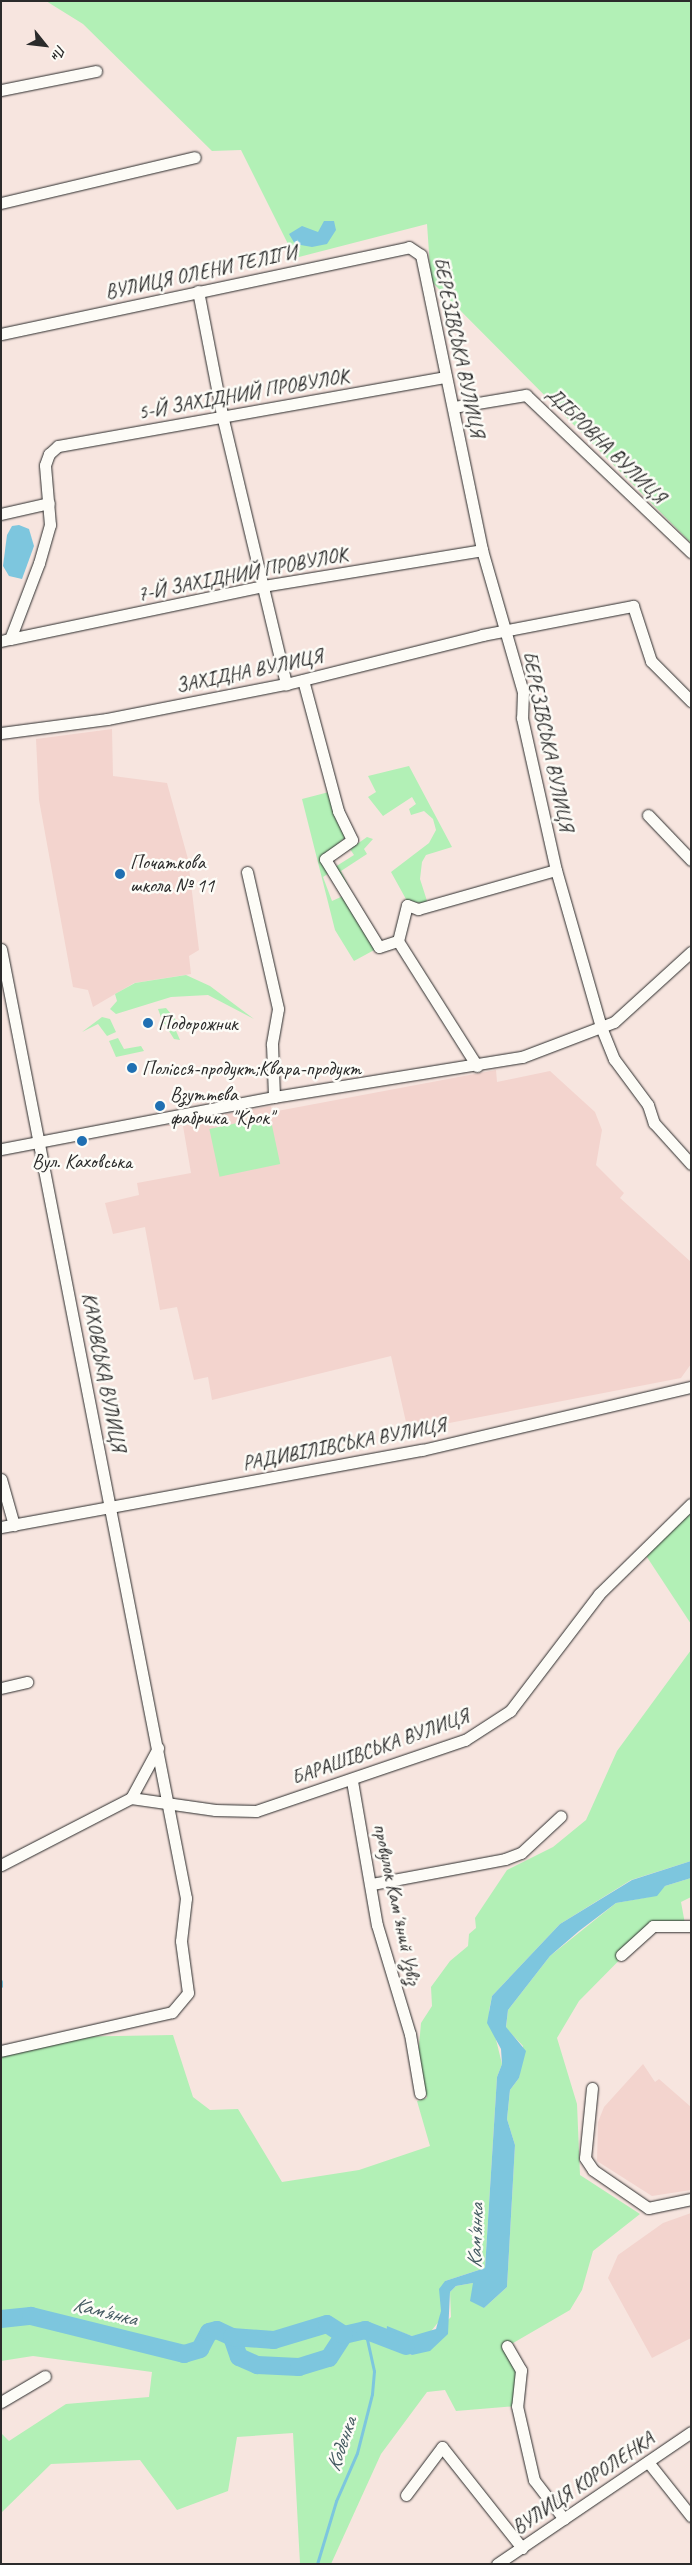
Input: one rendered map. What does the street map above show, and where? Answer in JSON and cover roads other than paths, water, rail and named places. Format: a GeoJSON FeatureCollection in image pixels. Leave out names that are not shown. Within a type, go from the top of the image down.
{"type":"FeatureCollection","features":[{"type":"Feature","properties":{"kind":"street"},"geometry":{"type":"LineString","coordinates":[[1,90],[96,71]]}},
{"type":"Feature","properties":{"kind":"street"},"geometry":{"type":"LineString","coordinates":[[1,203],[195,157]]}},
{"type":"Feature","properties":{"kind":"street","name":"ВУЛИЦЯ ОЛЕНИ ТЕЛІГИ"},"geometry":{"type":"LineString","coordinates":[[1,334],[409,247]]}},
{"type":"Feature","properties":{"kind":"street","name":"БЕРЕЗІВСЬКА ВУЛИЦЯ"},"geometry":{"type":"LineString","coordinates":[[409,247],[421,255],[454,407],[482,550],[503,631],[523,692],[522,718],[556,870],[601,1027],[614,1059],[648,1105],[654,1123],[691,1164]]}},
{"type":"Feature","properties":{"kind":"street"},"geometry":{"type":"LineString","coordinates":[[198,291],[222,415],[286,684]]}},
{"type":"Feature","properties":{"kind":"street","name":"5-Й ЗАХІДНИЙ ПРОВУЛОК"},"geometry":{"type":"LineString","coordinates":[[49,502],[49,454],[58,446],[222,415],[446,377]]}},
{"type":"Feature","properties":{"kind":"street","name":"ДІБРОВНА ВУЛИЦЯ"},"geometry":{"type":"LineString","coordinates":[[454,407],[526,396],[691,552]]}},
{"type":"Feature","properties":{"kind":"street"},"geometry":{"type":"LineString","coordinates":[[1,514],[49,502],[50,525],[39,563],[6,640]]}},
{"type":"Feature","properties":{"kind":"street","name":"7-Й ЗАХІДНИЙ ПРОВУЛОК"},"geometry":{"type":"LineString","coordinates":[[6,640],[263,586],[482,550]]}},
{"type":"Feature","properties":{"kind":"street","name":"ЗАХІДНА ВУЛИЦЯ"},"geometry":{"type":"LineString","coordinates":[[1,733],[107,719],[286,684],[503,631],[633,606],[651,661],[691,701]]}},
{"type":"Feature","properties":{"kind":"street"},"geometry":{"type":"LineString","coordinates":[[303,680],[338,811],[352,840],[325,859],[379,947],[398,941]]}},
{"type":"Feature","properties":{"kind":"street"},"geometry":{"type":"LineString","coordinates":[[648,814],[691,860]]}},
{"type":"Feature","properties":{"kind":"street"},"geometry":{"type":"LineString","coordinates":[[477,1066],[398,941],[408,905],[418,909],[556,870]]}},
{"type":"Feature","properties":{"kind":"street"},"geometry":{"type":"LineString","coordinates":[[248,872],[278,1009],[272,1044],[274,1097]]}},
{"type":"Feature","properties":{"kind":"street","name":"КАХОВСЬКА ВУЛИЦЯ"},"geometry":{"type":"LineString","coordinates":[[1,949],[41,1142],[169,1802],[186,1898],[181,1941],[188,1993],[182,2005],[172,2012],[1,2051]]}},
{"type":"Feature","properties":{"kind":"street"},"geometry":{"type":"LineString","coordinates":[[1,1150],[274,1097],[477,1066],[522,1057],[601,1027],[627,1013],[691,952]]}},
{"type":"Feature","properties":{"kind":"street","name":"РАДИВІЛІВСЬКА ВУЛИЦЯ"},"geometry":{"type":"LineString","coordinates":[[1,1528],[422,1450],[691,1387]]}},
{"type":"Feature","properties":{"kind":"street"},"geometry":{"type":"LineString","coordinates":[[1,1479],[14,1525]]}},
{"type":"Feature","properties":{"kind":"street","name":"БАРАШІВСЬКА ВУЛИЦЯ"},"geometry":{"type":"LineString","coordinates":[[132,1798],[256,1811],[352,1781],[466,1740],[510,1711],[599,1594],[691,1504]]}},
{"type":"Feature","properties":{"kind":"street"},"geometry":{"type":"LineString","coordinates":[[1,1688],[27,1682]]}},
{"type":"Feature","properties":{"kind":"street"},"geometry":{"type":"LineString","coordinates":[[1,1865],[132,1798],[158,1748]]}},
{"type":"Feature","properties":{"kind":"street","name":"провулок Камʼяний Узвіз"},"geometry":{"type":"LineString","coordinates":[[352,1781],[372,1884],[420,2093]]}},
{"type":"Feature","properties":{"kind":"street"},"geometry":{"type":"LineString","coordinates":[[372,1884],[505,1859],[521,1853],[561,1816]]}},
{"type":"Feature","properties":{"kind":"street"},"geometry":{"type":"LineString","coordinates":[[621,1955],[653,1926],[691,1926]]}},
{"type":"Feature","properties":{"kind":"street"},"geometry":{"type":"LineString","coordinates":[[592,2088],[585,2158],[593,2170],[648,2208],[691,2199]]}},
{"type":"Feature","properties":{"kind":"street"},"geometry":{"type":"LineString","coordinates":[[507,2346],[521,2370],[517,2406],[534,2480],[564,2519]]}},
{"type":"Feature","properties":{"kind":"street"},"geometry":{"type":"LineString","coordinates":[[1,2402],[46,2376]]}},
{"type":"Feature","properties":{"kind":"street","name":"ВУЛИЦЯ КОРОЛЕНКА"},"geometry":{"type":"LineString","coordinates":[[497,2564],[691,2432]]}},
{"type":"Feature","properties":{"kind":"street"},"geometry":{"type":"LineString","coordinates":[[406,2495],[442,2447],[522,2548]]}},
{"type":"Feature","properties":{"kind":"street"},"geometry":{"type":"LineString","coordinates":[[648,2462],[691,2516]]}},
{"type":"Feature","properties":{"kind":"water"},"geometry":{"type":"Polygon","coordinates":[[[324,221],[334,221],[336,230],[327,244],[312,247],[295,244],[289,234],[302,226],[318,232],[324,221]]]}},
{"type":"Feature","properties":{"kind":"water"},"geometry":{"type":"Polygon","coordinates":[[[19,525],[29,529],[34,546],[22,579],[9,576],[3,566],[7,535],[12,526],[19,525]]]}},
{"type":"Feature","properties":{"kind":"water"},"geometry":{"type":"Polygon","coordinates":[[[691,1861],[691,1878],[665,1886],[657,1896],[616,1903],[579,1931],[550,1956],[508,2010],[506,2027],[526,2051],[519,2078],[510,2090],[507,2119],[515,2145],[507,2287],[484,2308],[470,2301],[473,2283],[456,2286],[450,2292],[448,2334],[430,2351],[412,2355],[385,2344],[387,2326],[412,2336],[436,2329],[441,2311],[439,2289],[445,2281],[485,2268],[497,2077],[502,2064],[501,2049],[487,2023],[492,1996],[560,1924],[632,1880],[691,1861]]]}},
{"type":"Feature","properties":{"kind":"waterway"},"geometry":{"type":"LineString","coordinates":[[1,1981],[1,1986]]}},
{"type":"Feature","properties":{"kind":"waterway","name":"Кам'янка"},"geometry":{"type":"LineString","coordinates":[[1,2319],[31,2316],[184,2354],[200,2349],[209,2332],[217,2330],[232,2337],[239,2357],[257,2365],[299,2367],[329,2358],[344,2335],[365,2330],[406,2346]]}},
{"type":"Feature","properties":{"kind":"waterway"},"geometry":{"type":"LineString","coordinates":[[232,2337],[274,2340],[327,2324],[344,2335]]}},
{"type":"Feature","properties":{"kind":"waterway","name":"Коденка"},"geometry":{"type":"LineString","coordinates":[[317,2564],[336,2501],[357,2453],[372,2394],[374,2371],[365,2330]]}},
{"type":"Feature","properties":{"kind":"place","name":"Початкова школа № 11"},"geometry":{"type":"Point","coordinates":[120,874]}},
{"type":"Feature","properties":{"kind":"place","name":"Подорожник"},"geometry":{"type":"Point","coordinates":[148,1023]}},
{"type":"Feature","properties":{"kind":"place","name":"Полісся-продукт;Квара-продукт"},"geometry":{"type":"Point","coordinates":[132,1068]}},
{"type":"Feature","properties":{"kind":"place","name":"Взуттєва фабрика \"Крок\""},"geometry":{"type":"Point","coordinates":[160,1106]}},
{"type":"Feature","properties":{"kind":"place","name":"Вул. Каховська"},"geometry":{"type":"Point","coordinates":[82,1141]}}]}
